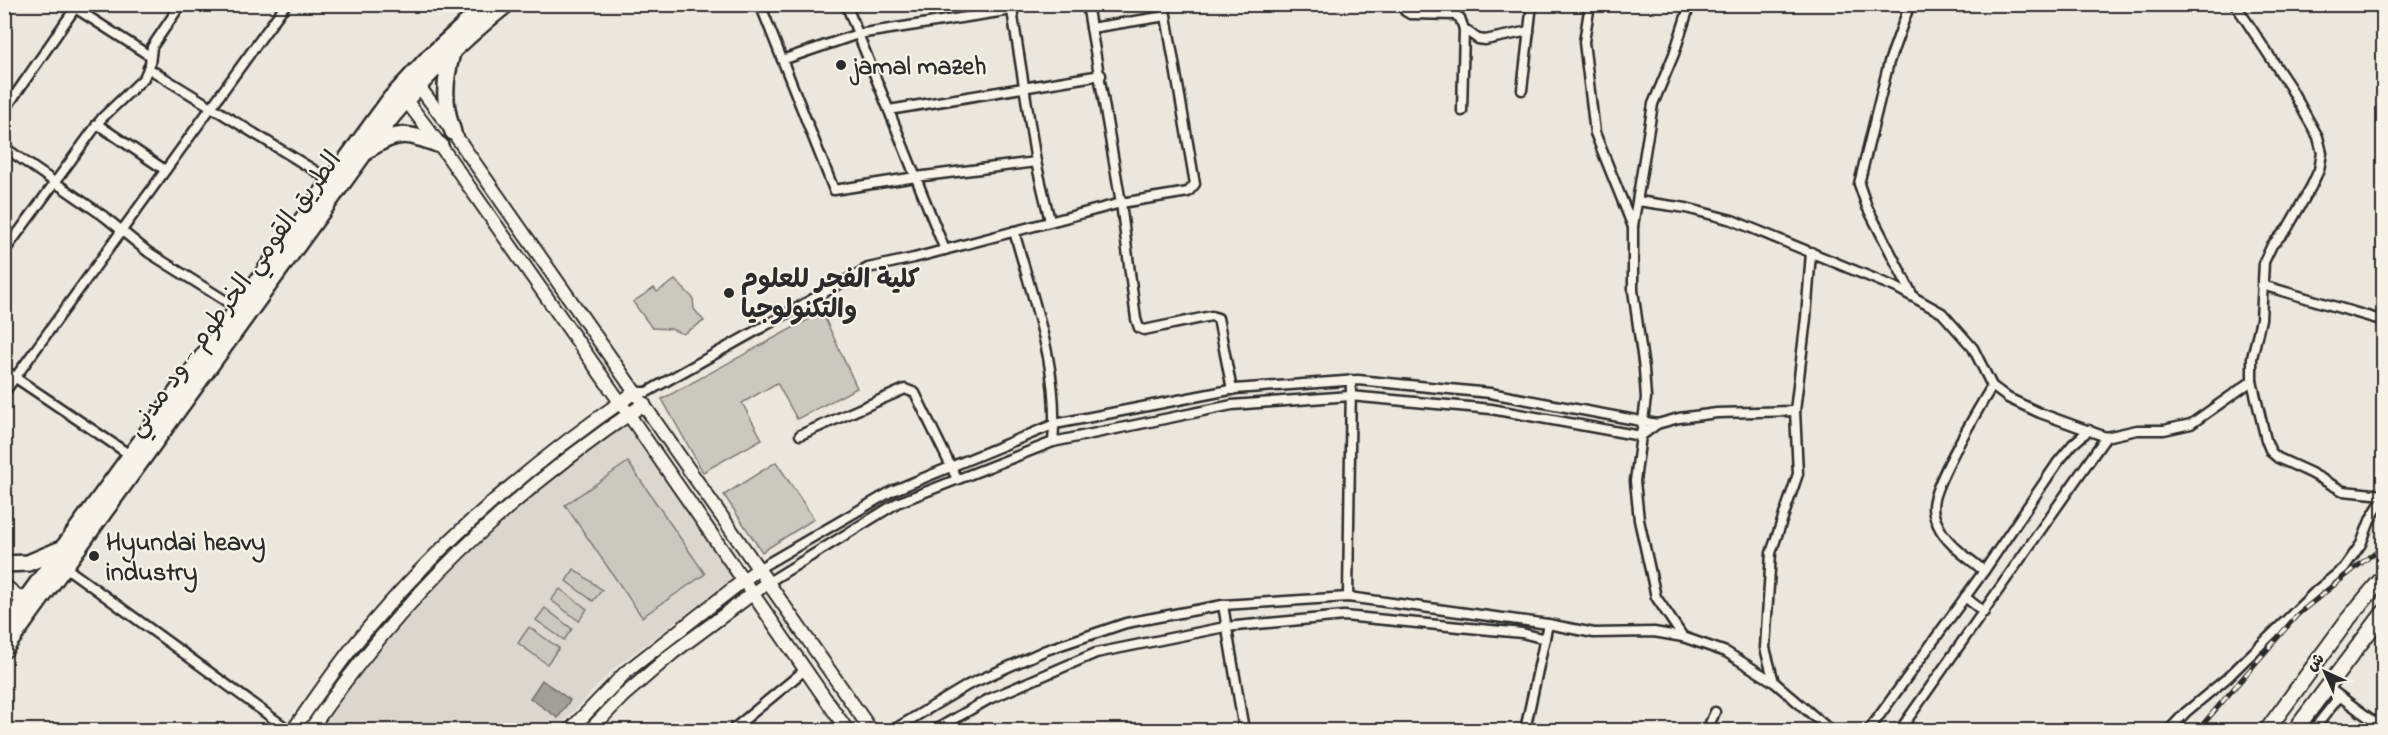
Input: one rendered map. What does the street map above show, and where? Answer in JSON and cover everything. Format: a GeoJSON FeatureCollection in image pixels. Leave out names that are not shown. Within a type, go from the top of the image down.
{"type":"FeatureCollection","features":[{"type":"Feature","properties":{"kind":"highway","name":"الطريق القومي الخرطوم - ود مدني"},"geometry":{"type":"LineString","coordinates":[[29,605],[64,547],[330,180],[402,85],[449,38],[488,4]]}},
{"type":"Feature","properties":{"kind":"highway","name":"الطريق القومي الخرطوم - ود مدني"},"geometry":{"type":"LineString","coordinates":[[4,650],[10,624],[65,567],[405,99],[453,51],[507,4]]}},
{"type":"Feature","properties":{"kind":"highway"},"geometry":{"type":"LineString","coordinates":[[453,51],[444,92],[453,132]]}},
{"type":"Feature","properties":{"kind":"highway"},"geometry":{"type":"LineString","coordinates":[[364,153],[383,140],[403,135],[422,137],[440,145]]}},
{"type":"Feature","properties":{"kind":"highway"},"geometry":{"type":"LineString","coordinates":[[4,564],[28,563],[51,555],[64,547]]}},
{"type":"Feature","properties":{"kind":"main road"},"geometry":{"type":"LineString","coordinates":[[2267,730],[2349,618],[2384,576]]}},
{"type":"Feature","properties":{"kind":"main road"},"geometry":{"type":"LineString","coordinates":[[2295,730],[2384,612]]}},
{"type":"Feature","properties":{"kind":"street"},"geometry":{"type":"LineString","coordinates":[[6,248],[97,124],[137,86],[148,68],[155,41],[181,4]]}},
{"type":"Feature","properties":{"kind":"street"},"geometry":{"type":"LineString","coordinates":[[4,393],[286,4]]}},
{"type":"Feature","properties":{"kind":"street"},"geometry":{"type":"LineString","coordinates":[[760,4],[832,189],[838,191],[916,177],[1036,162]]}},
{"type":"Feature","properties":{"kind":"street"},"geometry":{"type":"LineString","coordinates":[[846,4],[945,250]]}},
{"type":"Feature","properties":{"kind":"street"},"geometry":{"type":"LineString","coordinates":[[1087,4],[1101,75],[1139,328],[1144,330],[1211,316],[1218,318],[1232,390]]}},
{"type":"Feature","properties":{"kind":"street"},"geometry":{"type":"LineString","coordinates":[[65,567],[291,730],[361,637],[427,562],[494,500],[620,402],[642,396],[867,268],[945,250],[1121,203],[1188,192],[1195,184],[1164,4]]}},
{"type":"Feature","properties":{"kind":"street"},"geometry":{"type":"LineString","coordinates":[[1404,4],[1405,11],[1410,14],[1455,15],[1460,18],[1464,29],[1462,111]]}},
{"type":"Feature","properties":{"kind":"street"},"geometry":{"type":"LineString","coordinates":[[1521,90],[1532,4]]}},
{"type":"Feature","properties":{"kind":"street"},"geometry":{"type":"LineString","coordinates":[[1590,4],[1584,42],[1595,133],[1633,226]]}},
{"type":"Feature","properties":{"kind":"street"},"geometry":{"type":"LineString","coordinates":[[1683,637],[1656,597],[1639,520],[1635,481],[1646,398],[1633,290],[1633,226],[1653,104],[1674,54],[1690,4]]}},
{"type":"Feature","properties":{"kind":"street"},"geometry":{"type":"LineString","coordinates":[[1910,4],[1889,62],[1859,183],[1867,207],[1913,297]]}},
{"type":"Feature","properties":{"kind":"street"},"geometry":{"type":"LineString","coordinates":[[2169,730],[2186,712],[2227,678],[2317,590],[2344,568],[2361,544],[2371,518],[2384,496],[2343,491],[2278,458],[2271,452],[2266,440],[2252,381],[2252,358],[2261,319],[2264,262],[2272,245],[2287,228],[2311,187],[2319,170],[2322,153],[2318,137],[2290,87],[2235,4]]}},
{"type":"Feature","properties":{"kind":"street"},"geometry":{"type":"LineString","coordinates":[[4,111],[77,6],[150,56]]}},
{"type":"Feature","properties":{"kind":"street"},"geometry":{"type":"LineString","coordinates":[[782,60],[858,33],[1012,7],[1036,162],[1050,221]]}},
{"type":"Feature","properties":{"kind":"street"},"geometry":{"type":"LineString","coordinates":[[1091,28],[1166,16]]}},
{"type":"Feature","properties":{"kind":"street"},"geometry":{"type":"LineString","coordinates":[[1464,29],[1478,39],[1485,40],[1529,31]]}},
{"type":"Feature","properties":{"kind":"street"},"geometry":{"type":"LineString","coordinates":[[148,68],[330,180]]}},
{"type":"Feature","properties":{"kind":"street"},"geometry":{"type":"LineString","coordinates":[[889,110],[1101,75]]}},
{"type":"Feature","properties":{"kind":"street"},"geometry":{"type":"LineString","coordinates":[[418,85],[642,396],[683,461],[871,730]]}},
{"type":"Feature","properties":{"kind":"street"},"geometry":{"type":"LineString","coordinates":[[405,99],[440,145],[629,414],[847,730]]}},
{"type":"Feature","properties":{"kind":"street"},"geometry":{"type":"LineString","coordinates":[[97,124],[165,170]]}},
{"type":"Feature","properties":{"kind":"street"},"geometry":{"type":"LineString","coordinates":[[4,147],[123,231],[148,252],[237,308]]}},
{"type":"Feature","properties":{"kind":"street"},"geometry":{"type":"LineString","coordinates":[[1638,201],[1686,208],[1732,220],[1913,297],[1942,313],[1973,348],[1992,386],[2008,398],[2106,437],[2137,430],[2151,432],[2192,424],[2252,381]]}},
{"type":"Feature","properties":{"kind":"street"},"geometry":{"type":"LineString","coordinates":[[1014,231],[1046,341],[1053,383],[1053,442]]}},
{"type":"Feature","properties":{"kind":"street"},"geometry":{"type":"LineString","coordinates":[[1774,682],[1765,648],[1771,553],[1798,474],[1795,411],[1811,252]]}},
{"type":"Feature","properties":{"kind":"street"},"geometry":{"type":"LineString","coordinates":[[2262,285],[2384,321]]}},
{"type":"Feature","properties":{"kind":"street"},"geometry":{"type":"LineString","coordinates":[[4,370],[130,455]]}},
{"type":"Feature","properties":{"kind":"street"},"geometry":{"type":"LineString","coordinates":[[1348,597],[1351,380]]}},
{"type":"Feature","properties":{"kind":"street"},"geometry":{"type":"LineString","coordinates":[[570,730],[626,672],[758,569],[892,491],[1054,424],[1232,390],[1351,380],[1490,393],[1657,424]]}},
{"type":"Feature","properties":{"kind":"street"},"geometry":{"type":"LineString","coordinates":[[1984,571],[1950,542],[1938,526],[1933,508],[1935,495],[1955,453],[1992,386]]}},
{"type":"Feature","properties":{"kind":"street"},"geometry":{"type":"LineString","coordinates":[[800,435],[908,389],[915,393],[957,479]]}},
{"type":"Feature","properties":{"kind":"street"},"geometry":{"type":"LineString","coordinates":[[1485,408],[1490,393]]}},
{"type":"Feature","properties":{"kind":"street"},"geometry":{"type":"LineString","coordinates":[[310,730],[375,642],[413,598],[463,547],[590,440],[629,414],[642,396]]}},
{"type":"Feature","properties":{"kind":"street"},"geometry":{"type":"LineString","coordinates":[[590,730],[644,677],[752,592],[897,504],[1053,442],[1232,405],[1350,396],[1485,408],[1641,436],[1657,424],[1678,418],[1717,413],[1795,411]]}},
{"type":"Feature","properties":{"kind":"street"},"geometry":{"type":"LineString","coordinates":[[583,429],[590,440]]}},
{"type":"Feature","properties":{"kind":"street"},"geometry":{"type":"LineString","coordinates":[[1869,730],[1984,571],[2058,462],[2089,430]]}},
{"type":"Feature","properties":{"kind":"street"},"geometry":{"type":"LineString","coordinates":[[1900,730],[2106,437]]}},
{"type":"Feature","properties":{"kind":"street"},"geometry":{"type":"LineString","coordinates":[[668,471],[683,461]]}},
{"type":"Feature","properties":{"kind":"street"},"geometry":{"type":"LineString","coordinates":[[4,585],[29,605]]}},
{"type":"Feature","properties":{"kind":"street"},"geometry":{"type":"LineString","coordinates":[[893,730],[968,685],[1046,650],[1126,623],[1222,605],[1348,597],[1548,624],[1594,633],[1654,632],[1683,637],[1726,652],[1774,682],[1830,730]]}},
{"type":"Feature","properties":{"kind":"street"},"geometry":{"type":"LineString","coordinates":[[1965,597],[1984,612]]}},
{"type":"Feature","properties":{"kind":"street"},"geometry":{"type":"LineString","coordinates":[[1222,605],[1244,730]]}},
{"type":"Feature","properties":{"kind":"street"},"geometry":{"type":"LineString","coordinates":[[935,730],[989,699],[1096,653],[1225,627],[1344,616],[1522,633],[1545,639]]}},
{"type":"Feature","properties":{"kind":"street"},"geometry":{"type":"LineString","coordinates":[[1525,730],[1548,624]]}},
{"type":"Feature","properties":{"kind":"street"},"geometry":{"type":"LineString","coordinates":[[732,730],[806,669]]}},
{"type":"Feature","properties":{"kind":"street"},"geometry":{"type":"LineString","coordinates":[[2326,686],[2384,729]]}},
{"type":"Feature","properties":{"kind":"street"},"geometry":{"type":"LineString","coordinates":[[2313,730],[2339,697]]}},
{"type":"Feature","properties":{"kind":"street"},"geometry":{"type":"LineString","coordinates":[[1707,730],[1715,712]]}},
{"type":"Feature","properties":{"kind":"shaded area"},"geometry":{"type":"Polygon","coordinates":[[[675,280],[693,298],[694,309],[704,321],[683,334],[671,329],[652,328],[633,302],[654,288],[657,292],[675,280]]]}},
{"type":"Feature","properties":{"kind":"shaded area"},"geometry":{"type":"Polygon","coordinates":[[[822,312],[857,388],[797,419],[777,383],[742,403],[762,439],[703,472],[662,399],[822,312]]]}},
{"type":"Feature","properties":{"kind":"shaded area"},"geometry":{"type":"Polygon","coordinates":[[[624,423],[734,578],[614,668],[556,730],[316,730],[399,621],[469,546],[624,423]]]}},
{"type":"Feature","properties":{"kind":"shaded area"},"geometry":{"type":"Polygon","coordinates":[[[628,462],[705,574],[642,617],[565,505],[628,462]]]}},
{"type":"Feature","properties":{"kind":"shaded area"},"geometry":{"type":"Polygon","coordinates":[[[776,462],[814,519],[762,552],[724,495],[776,462]]]}},
{"type":"Feature","properties":{"kind":"shaded area"},"geometry":{"type":"Polygon","coordinates":[[[574,569],[602,590],[593,601],[566,581],[574,569]]]}},
{"type":"Feature","properties":{"kind":"shaded area"},"geometry":{"type":"Polygon","coordinates":[[[560,589],[587,609],[579,621],[551,600],[560,589]]]}},
{"type":"Feature","properties":{"kind":"shaded area"},"geometry":{"type":"Polygon","coordinates":[[[545,608],[572,629],[564,640],[536,620],[545,608]]]}},
{"type":"Feature","properties":{"kind":"shaded area"},"geometry":{"type":"Polygon","coordinates":[[[529,627],[559,648],[547,664],[518,643],[529,627]]]}},
{"type":"Feature","properties":{"kind":"shaded area"},"geometry":{"type":"Polygon","coordinates":[[[542,680],[570,700],[558,718],[530,698],[542,680]]]}},
{"type":"Feature","properties":{"kind":"railway"},"geometry":{"type":"LineString","coordinates":[[2198,730],[2298,614],[2384,545]]}},
{"type":"Feature","properties":{"kind":"place","name":"jamal mazeh"},"geometry":{"type":"Point","coordinates":[841,65]}},
{"type":"Feature","properties":{"kind":"place","name":"كلية الفجر للعلوم والتكنولوجيا"},"geometry":{"type":"Point","coordinates":[729,293]}},
{"type":"Feature","properties":{"kind":"place","name":"Hyundai heavy industry"},"geometry":{"type":"Point","coordinates":[94,556]}}]}
